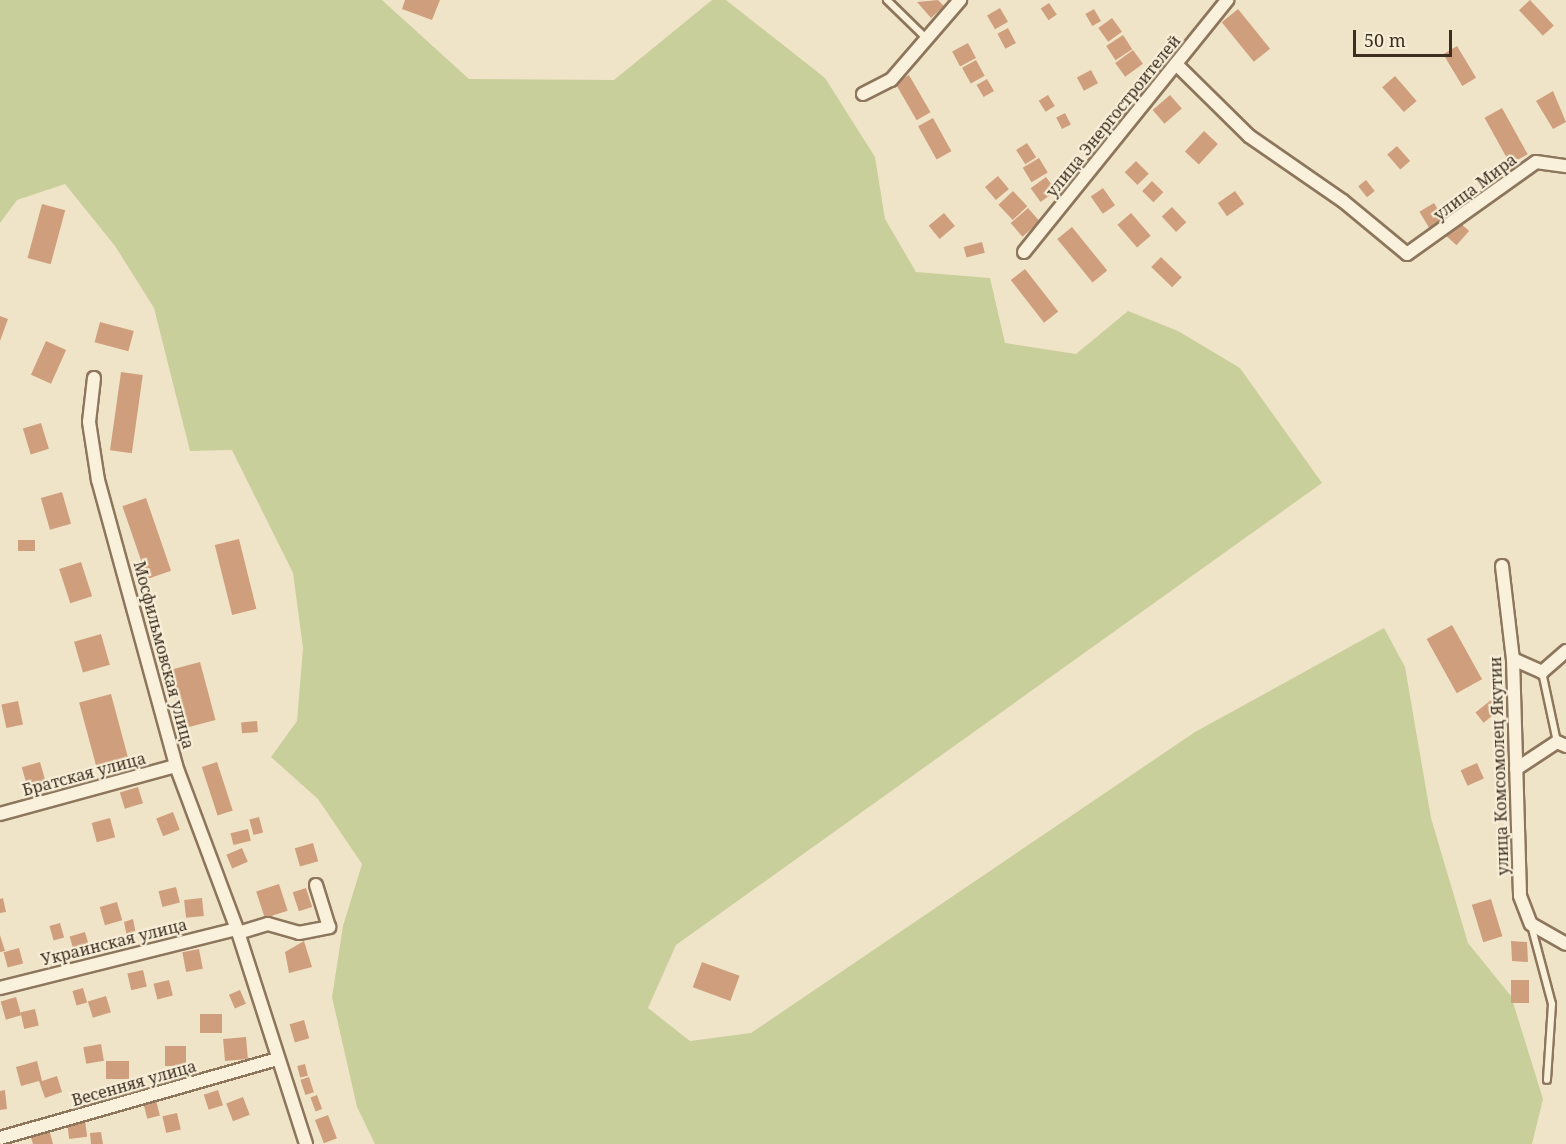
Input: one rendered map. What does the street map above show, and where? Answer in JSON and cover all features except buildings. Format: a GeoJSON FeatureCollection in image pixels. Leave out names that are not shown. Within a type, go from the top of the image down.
{"type":"FeatureCollection","features":[{"type":"Feature","properties":{"kind":"street"},"geometry":{"type":"LineString","coordinates":[[863,94],[891,80],[960,0]]}},
{"type":"Feature","properties":{"kind":"street","name":"улица Энергостроителей"},"geometry":{"type":"LineString","coordinates":[[1024,252],[1227,0]]}},
{"type":"Feature","properties":{"kind":"street","name":"улица Мира"},"geometry":{"type":"LineString","coordinates":[[1176,64],[1249,136],[1407,254],[1536,162],[1566,166]]}},
{"type":"Feature","properties":{"kind":"street","name":"Мосфильмовская улица"},"geometry":{"type":"LineString","coordinates":[[94,378],[89,422],[98,480],[176,766],[237,931],[306,1144]]}},
{"type":"Feature","properties":{"kind":"street","name":"улица Комсомолец Якутии"},"geometry":{"type":"LineString","coordinates":[[1502,566],[1513,659],[1520,896],[1531,924]]}},
{"type":"Feature","properties":{"kind":"street"},"geometry":{"type":"LineString","coordinates":[[1513,659],[1542,672],[1566,651]]}},
{"type":"Feature","properties":{"kind":"street"},"geometry":{"type":"LineString","coordinates":[[1516,769],[1562,744]]}},
{"type":"Feature","properties":{"kind":"street","name":"Братская улица"},"geometry":{"type":"LineString","coordinates":[[0,814],[176,766]]}},
{"type":"Feature","properties":{"kind":"street"},"geometry":{"type":"LineString","coordinates":[[237,931],[268,924],[299,933],[328,927],[316,885]]}},
{"type":"Feature","properties":{"kind":"street"},"geometry":{"type":"LineString","coordinates":[[1531,924],[1566,944]]}},
{"type":"Feature","properties":{"kind":"street","name":"Украинская улица"},"geometry":{"type":"LineString","coordinates":[[0,988],[237,931]]}},
{"type":"Feature","properties":{"kind":"street","name":"Весенняя улица"},"geometry":{"type":"LineString","coordinates":[[0,1138],[277,1059]]}},
{"type":"Feature","properties":{"kind":"lane"},"geometry":{"type":"LineString","coordinates":[[887,0],[928,39]]}},
{"type":"Feature","properties":{"kind":"lane"},"geometry":{"type":"LineString","coordinates":[[1542,672],[1562,744]]}},
{"type":"Feature","properties":{"kind":"lane"},"geometry":{"type":"LineString","coordinates":[[1531,924],[1552,1004],[1547,1080]]}},
{"type":"Feature","properties":{"kind":"green space"},"geometry":{"type":"Polygon","coordinates":[[[0,0],[382,0],[469,79],[614,80],[712,0],[726,0],[825,78],[875,157],[885,219],[916,272],[990,278],[1005,343],[1076,354],[1128,311],[1178,331],[1240,368],[1322,483],[676,945],[648,1008],[690,1041],[751,1033],[1195,732],[1384,628],[1405,667],[1431,818],[1468,943],[1511,996],[1543,1099],[1532,1144],[375,1144],[357,1107],[332,997],[343,926],[362,864],[318,799],[271,757],[297,721],[303,648],[293,573],[232,450],[190,451],[154,308],[115,246],[65,184],[17,200],[0,223],[0,0]]]}}]}
